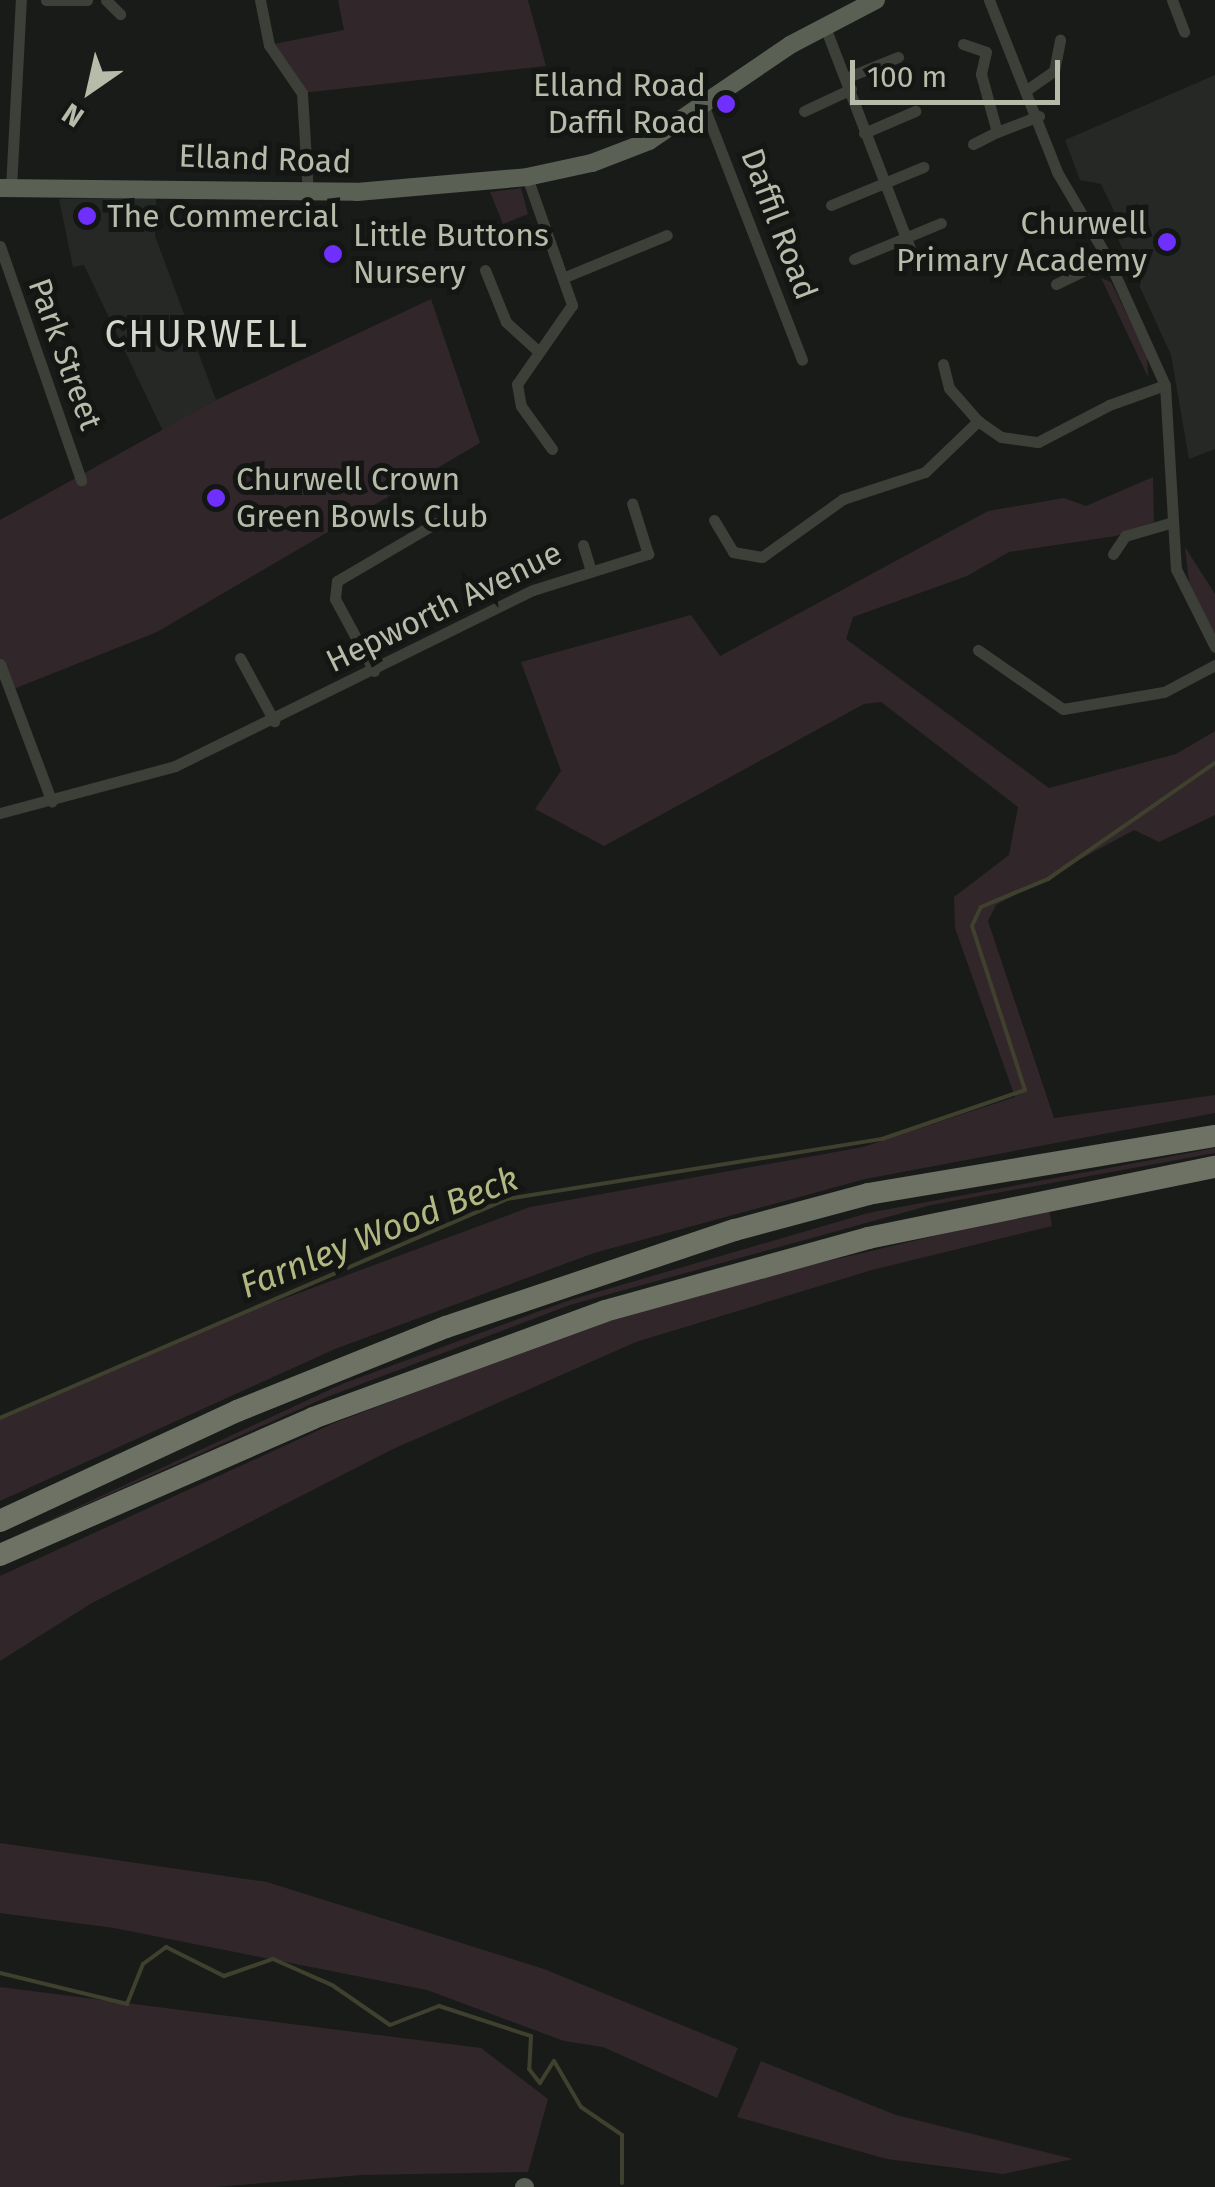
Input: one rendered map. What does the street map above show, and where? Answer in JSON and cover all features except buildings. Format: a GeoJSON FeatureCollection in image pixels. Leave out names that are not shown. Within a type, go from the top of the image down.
{"type":"FeatureCollection","features":[{"type":"Feature","properties":{"kind":"highway"},"geometry":{"type":"LineString","coordinates":[[0,1521],[237,1410],[462,1321],[735,1230],[868,1194],[1077,1156],[1215,1136]]}},
{"type":"Feature","properties":{"kind":"highway"},"geometry":{"type":"LineString","coordinates":[[0,1555],[313,1418],[605,1311],[756,1267],[1021,1204],[1215,1168]]}},
{"type":"Feature","properties":{"kind":"main road","name":"Elland Road"},"geometry":{"type":"LineString","coordinates":[[6,188],[147,185],[308,194],[527,177],[592,164],[704,107],[866,2]]}},
{"type":"Feature","properties":{"kind":"street"},"geometry":{"type":"LineString","coordinates":[[6,188],[21,0]]}},
{"type":"Feature","properties":{"kind":"street"},"geometry":{"type":"LineString","coordinates":[[46,0],[87,0]]}},
{"type":"Feature","properties":{"kind":"street"},"geometry":{"type":"LineString","coordinates":[[106,0],[120,14]]}},
{"type":"Feature","properties":{"kind":"street"},"geometry":{"type":"LineString","coordinates":[[260,0],[270,45],[302,93],[308,194]]}},
{"type":"Feature","properties":{"kind":"street"},"geometry":{"type":"LineString","coordinates":[[990,0],[1072,204],[1108,259],[1166,386],[1173,522],[1184,595],[1215,648]]}},
{"type":"Feature","properties":{"kind":"street"},"geometry":{"type":"LineString","coordinates":[[1172,0],[1184,32]]}},
{"type":"Feature","properties":{"kind":"street"},"geometry":{"type":"LineString","coordinates":[[825,26],[849,83],[882,184],[915,262]]}},
{"type":"Feature","properties":{"kind":"street"},"geometry":{"type":"LineString","coordinates":[[0,36],[17,39]]}},
{"type":"Feature","properties":{"kind":"street"},"geometry":{"type":"LineString","coordinates":[[1028,88],[1054,71],[1060,40]]}},
{"type":"Feature","properties":{"kind":"street"},"geometry":{"type":"LineString","coordinates":[[963,44],[986,52],[981,74],[997,132]]}},
{"type":"Feature","properties":{"kind":"street"},"geometry":{"type":"LineString","coordinates":[[804,111],[898,56]]}},
{"type":"Feature","properties":{"kind":"street","name":"Daffil Road"},"geometry":{"type":"LineString","coordinates":[[704,107],[802,360]]}},
{"type":"Feature","properties":{"kind":"street"},"geometry":{"type":"LineString","coordinates":[[864,133],[914,111]]}},
{"type":"Feature","properties":{"kind":"street"},"geometry":{"type":"LineString","coordinates":[[972,144],[1039,116]]}},
{"type":"Feature","properties":{"kind":"street"},"geometry":{"type":"LineString","coordinates":[[831,204],[923,167]]}},
{"type":"Feature","properties":{"kind":"street"},"geometry":{"type":"LineString","coordinates":[[527,177],[572,305],[517,384],[518,395],[552,450]]}},
{"type":"Feature","properties":{"kind":"street"},"geometry":{"type":"LineString","coordinates":[[854,259],[941,224]]}},
{"type":"Feature","properties":{"kind":"street"},"geometry":{"type":"LineString","coordinates":[[565,277],[667,235]]}},
{"type":"Feature","properties":{"kind":"street","name":"Park Street"},"geometry":{"type":"LineString","coordinates":[[0,246],[82,480]]}},
{"type":"Feature","properties":{"kind":"street"},"geometry":{"type":"LineString","coordinates":[[1056,284],[1108,259]]}},
{"type":"Feature","properties":{"kind":"street"},"geometry":{"type":"LineString","coordinates":[[485,270],[506,322],[538,351]]}},
{"type":"Feature","properties":{"kind":"street"},"geometry":{"type":"LineString","coordinates":[[942,364],[949,388],[978,421],[1001,436],[1038,442],[1108,405],[1166,386]]}},
{"type":"Feature","properties":{"kind":"street"},"geometry":{"type":"LineString","coordinates":[[714,520],[733,552],[762,557],[843,499],[924,472],[978,421]]}},
{"type":"Feature","properties":{"kind":"street","name":"Hepworth Avenue"},"geometry":{"type":"LineString","coordinates":[[0,813],[174,766],[590,568],[648,554],[632,503]]}},
{"type":"Feature","properties":{"kind":"street"},"geometry":{"type":"LineString","coordinates":[[374,671],[335,599],[337,581],[436,522]]}},
{"type":"Feature","properties":{"kind":"street"},"geometry":{"type":"LineString","coordinates":[[1112,554],[1126,536],[1173,522]]}},
{"type":"Feature","properties":{"kind":"street"},"geometry":{"type":"LineString","coordinates":[[582,545],[590,568]]}},
{"type":"Feature","properties":{"kind":"street"},"geometry":{"type":"LineString","coordinates":[[978,650],[1063,709],[1164,692],[1215,664]]}},
{"type":"Feature","properties":{"kind":"street"},"geometry":{"type":"LineString","coordinates":[[240,658],[274,721]]}},
{"type":"Feature","properties":{"kind":"street"},"geometry":{"type":"LineString","coordinates":[[0,664],[52,802]]}},
{"type":"Feature","properties":{"kind":"shaded area"},"geometry":{"type":"Polygon","coordinates":[[[338,0],[528,0],[546,66],[302,93],[269,45],[344,30],[338,0]]]}},
{"type":"Feature","properties":{"kind":"shaded area","name":"Churwell Primary Academy"},"geometry":{"type":"Polygon","coordinates":[[[1215,75],[1215,449],[1189,459],[1171,355],[1107,215],[1114,211],[1101,184],[1080,180],[1065,140],[1215,75]]]}},
{"type":"Feature","properties":{"kind":"shaded area"},"geometry":{"type":"Polygon","coordinates":[[[521,188],[528,214],[503,224],[490,192],[521,188]]]}},
{"type":"Feature","properties":{"kind":"shaded area"},"geometry":{"type":"Polygon","coordinates":[[[156,197],[155,236],[216,400],[163,431],[84,265],[73,267],[59,199],[156,197]]]}},
{"type":"Feature","properties":{"kind":"shaded area"},"geometry":{"type":"Polygon","coordinates":[[[1101,278],[1111,282],[1147,355],[1148,377],[1101,278]]]}},
{"type":"Feature","properties":{"kind":"shaded area"},"geometry":{"type":"Polygon","coordinates":[[[431,299],[480,443],[157,632],[11,690],[0,664],[0,520],[216,400],[431,299]]]}},
{"type":"Feature","properties":{"kind":"shaded area"},"geometry":{"type":"Polygon","coordinates":[[[1153,477],[1154,522],[1116,536],[1009,552],[967,576],[853,617],[846,639],[1049,788],[1176,754],[1215,731],[1215,815],[1159,842],[1134,830],[996,905],[988,921],[1054,1118],[1215,1095],[1215,1113],[865,1179],[594,1253],[335,1349],[0,1501],[0,1419],[245,1313],[530,1207],[863,1147],[1015,1097],[955,928],[954,897],[1009,855],[1018,807],[881,702],[864,704],[604,846],[535,809],[561,771],[521,662],[691,615],[720,656],[988,511],[1064,498],[1086,506],[1153,477]]]}},
{"type":"Feature","properties":{"kind":"shaded area"},"geometry":{"type":"Polygon","coordinates":[[[1185,547],[1215,594],[1215,637],[1189,582],[1185,547]]]}},
{"type":"Feature","properties":{"kind":"shaded area"},"geometry":{"type":"Polygon","coordinates":[[[1215,1148],[1215,1153],[931,1205],[570,1305],[327,1397],[0,1543],[342,1384],[570,1300],[868,1213],[1215,1148]]]}},
{"type":"Feature","properties":{"kind":"shaded area"},"geometry":{"type":"Polygon","coordinates":[[[1049,1209],[1052,1226],[872,1270],[636,1342],[391,1450],[92,1603],[0,1661],[0,1576],[332,1424],[565,1335],[718,1287],[1049,1209]]]}},
{"type":"Feature","properties":{"kind":"shaded area"},"geometry":{"type":"Polygon","coordinates":[[[0,1843],[267,1882],[544,1969],[738,2048],[717,2098],[603,2047],[564,2041],[427,1990],[114,1928],[0,1913],[0,1843]]]}},
{"type":"Feature","properties":{"kind":"shaded area"},"geometry":{"type":"Polygon","coordinates":[[[0,1987],[481,2048],[548,2099],[528,2172],[362,2175],[215,2187],[0,2187],[0,1987]]]}},
{"type":"Feature","properties":{"kind":"shaded area"},"geometry":{"type":"Polygon","coordinates":[[[761,2061],[896,2115],[1073,2159],[1003,2174],[887,2159],[737,2117],[761,2061]]]}},
{"type":"Feature","properties":{"kind":"waterway","name":"Farnley Wood Beck"},"geometry":{"type":"LineString","coordinates":[[0,1418],[507,1199],[882,1139],[1025,1090],[972,926],[981,907],[1048,879],[1215,763]]}},
{"type":"Feature","properties":{"kind":"waterway","name":"Farnley Wood Beck"},"geometry":{"type":"LineString","coordinates":[[0,1973],[127,2004],[143,1964],[166,1947],[224,1976],[273,1959],[332,1985],[390,2025],[439,2006],[531,2036],[529,2069],[540,2083],[554,2061],[581,2107],[622,2135],[622,2183]]}},
{"type":"Feature","properties":{"kind":"place","name":"Elland Road Daffil Road"},"geometry":{"type":"Point","coordinates":[726,104]}},
{"type":"Feature","properties":{"kind":"place","name":"The Commercial"},"geometry":{"type":"Point","coordinates":[87,216]}},
{"type":"Feature","properties":{"kind":"place","name":"Churwell Primary Academy"},"geometry":{"type":"Point","coordinates":[1167,242]}},
{"type":"Feature","properties":{"kind":"place","name":"Little Buttons Nursery"},"geometry":{"type":"Point","coordinates":[333,254]}},
{"type":"Feature","properties":{"kind":"place","name":"Churwell Crown Green Bowls Club"},"geometry":{"type":"Point","coordinates":[216,498]}},
{"type":"Feature","properties":{"kind":"district","name":"CHURWELL"},"geometry":{"type":"Point","coordinates":[207,335]}}]}
